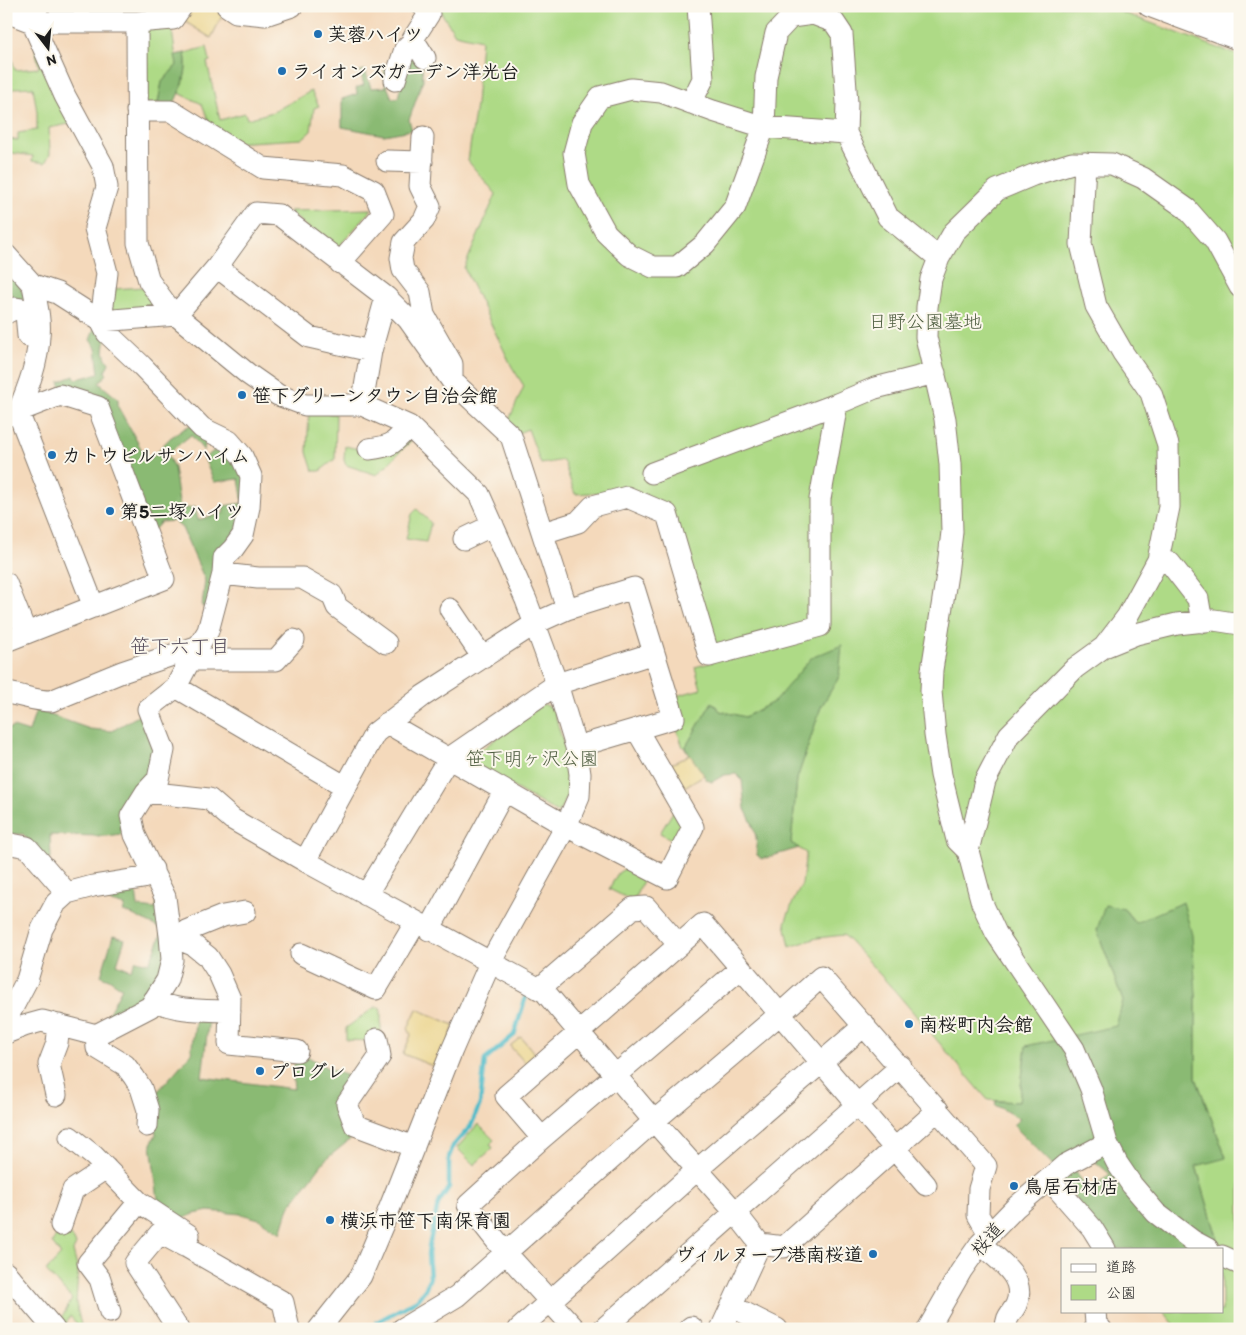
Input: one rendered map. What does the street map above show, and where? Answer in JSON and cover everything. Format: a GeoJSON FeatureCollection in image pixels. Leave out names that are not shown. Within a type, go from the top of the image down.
{"type":"FeatureCollection","features":[{"type":"Feature","properties":{"kind":"street"},"geometry":{"type":"LineString","coordinates":[[6,12],[137,22],[173,19],[182,6]]}},
{"type":"Feature","properties":{"kind":"street"},"geometry":{"type":"LineString","coordinates":[[227,6],[236,12],[265,15],[292,6]]}},
{"type":"Feature","properties":{"kind":"street"},"geometry":{"type":"LineString","coordinates":[[395,80],[405,48],[419,50],[413,39],[429,14],[424,6]]}},
{"type":"Feature","properties":{"kind":"street"},"geometry":{"type":"LineString","coordinates":[[691,103],[703,79],[698,6]]}},
{"type":"Feature","properties":{"kind":"street"},"geometry":{"type":"LineString","coordinates":[[1149,6],[1240,40]]}},
{"type":"Feature","properties":{"kind":"street"},"geometry":{"type":"LineString","coordinates":[[1196,6],[1240,23]]}},
{"type":"Feature","properties":{"kind":"street"},"geometry":{"type":"LineString","coordinates":[[6,1033],[42,1022],[96,1035],[150,1007],[167,980],[176,938],[165,897],[135,835],[131,816],[146,792],[158,779],[164,750],[148,709],[176,687],[208,631],[223,574],[224,558],[243,535],[251,476],[242,456],[229,441],[202,428],[142,366],[106,333],[101,321],[107,272],[95,228],[107,187],[103,166],[65,96],[35,14]]}},
{"type":"Feature","properties":{"kind":"street"},"geometry":{"type":"LineString","coordinates":[[846,133],[764,127],[660,92],[631,89],[600,97],[582,123],[574,153],[580,184],[606,234],[629,255],[652,267],[677,267],[705,244],[735,207],[764,127],[766,77],[776,33],[791,17],[813,14],[834,22],[842,34],[847,103],[846,133],[888,218],[939,258]]}},
{"type":"Feature","properties":{"kind":"street"},"geometry":{"type":"LineString","coordinates":[[137,22],[138,243],[149,281],[176,315],[248,374],[278,395],[305,405],[362,405],[409,426],[479,494],[536,623],[576,747],[580,774],[579,796],[566,826],[490,963],[452,1050],[362,1276],[319,1329]]}},
{"type":"Feature","properties":{"kind":"street"},"geometry":{"type":"LineString","coordinates":[[136,111],[171,111],[263,168],[343,175],[374,191],[383,214],[340,263]]}},
{"type":"Feature","properties":{"kind":"street"},"geometry":{"type":"LineString","coordinates":[[423,136],[420,186],[430,206],[424,220],[404,242],[401,258],[403,270],[420,292],[424,315],[452,364],[452,381]]}},
{"type":"Feature","properties":{"kind":"street"},"geometry":{"type":"LineString","coordinates":[[387,161],[422,162]]}},
{"type":"Feature","properties":{"kind":"street"},"geometry":{"type":"LineString","coordinates":[[968,851],[957,840],[940,775],[932,704],[932,670],[952,532],[950,464],[945,419],[926,337],[927,307],[931,279],[939,258],[954,232],[997,190],[1033,175],[1072,163],[1112,164],[1143,178],[1187,209],[1215,241],[1240,286]]}},
{"type":"Feature","properties":{"kind":"street"},"geometry":{"type":"LineString","coordinates":[[1085,163],[1081,244],[1096,306],[1123,353],[1151,393],[1168,445],[1169,507],[1158,560],[1127,617],[1104,647]]}},
{"type":"Feature","properties":{"kind":"street"},"geometry":{"type":"LineString","coordinates":[[33,286],[57,293],[101,321],[176,315],[216,267],[256,213],[279,215],[386,298],[408,319],[452,381],[511,436],[566,609]]}},
{"type":"Feature","properties":{"kind":"street"},"geometry":{"type":"LineString","coordinates":[[6,255],[33,286],[40,336],[31,378],[12,414]]}},
{"type":"Feature","properties":{"kind":"street"},"geometry":{"type":"LineString","coordinates":[[216,267],[309,337],[371,351]]}},
{"type":"Feature","properties":{"kind":"street"},"geometry":{"type":"LineString","coordinates":[[362,405],[371,351],[386,298]]}},
{"type":"Feature","properties":{"kind":"street"},"geometry":{"type":"LineString","coordinates":[[6,313],[16,308],[22,308],[26,313],[28,336],[24,355],[33,368]]}},
{"type":"Feature","properties":{"kind":"street"},"geometry":{"type":"LineString","coordinates":[[652,473],[875,388],[934,373]]}},
{"type":"Feature","properties":{"kind":"street"},"geometry":{"type":"LineString","coordinates":[[6,641],[164,579],[98,407],[60,395],[12,414]]}},
{"type":"Feature","properties":{"kind":"street"},"geometry":{"type":"LineString","coordinates":[[543,533],[578,522],[593,506],[627,497],[667,514],[710,656],[820,626],[820,499],[837,404]]}},
{"type":"Feature","properties":{"kind":"street"},"geometry":{"type":"LineString","coordinates":[[12,414],[94,607]]}},
{"type":"Feature","properties":{"kind":"street"},"geometry":{"type":"LineString","coordinates":[[369,449],[387,447],[393,444],[409,426]]}},
{"type":"Feature","properties":{"kind":"street"},"geometry":{"type":"LineString","coordinates":[[464,539],[493,525]]}},
{"type":"Feature","properties":{"kind":"street"},"geometry":{"type":"LineString","coordinates":[[1158,560],[1170,563],[1198,599],[1202,622]]}},
{"type":"Feature","properties":{"kind":"street"},"geometry":{"type":"LineString","coordinates":[[223,574],[258,578],[302,578],[332,595],[337,607],[386,643]]}},
{"type":"Feature","properties":{"kind":"street"},"geometry":{"type":"LineString","coordinates":[[6,583],[26,633]]}},
{"type":"Feature","properties":{"kind":"street"},"geometry":{"type":"LineString","coordinates":[[305,861],[376,733],[387,723],[423,696],[536,623],[566,609],[634,588],[674,718],[576,747]]}},
{"type":"Feature","properties":{"kind":"street"},"geometry":{"type":"LineString","coordinates":[[450,609],[483,658]]}},
{"type":"Feature","properties":{"kind":"street"},"geometry":{"type":"LineString","coordinates":[[1206,1248],[1193,1241],[1156,1213],[1132,1185],[1117,1163],[1107,1143],[1091,1089],[1074,1049],[996,933],[982,903],[968,851],[985,781],[1009,735],[1075,668],[1104,647],[1136,634],[1177,624],[1214,620],[1240,624]]}},
{"type":"Feature","properties":{"kind":"street"},"geometry":{"type":"LineString","coordinates":[[6,693],[20,694],[39,701],[51,701],[122,672],[194,653],[276,660],[294,640]]}},
{"type":"Feature","properties":{"kind":"street"},"geometry":{"type":"LineString","coordinates":[[366,895],[448,759],[557,684],[654,653]]}},
{"type":"Feature","properties":{"kind":"street"},"geometry":{"type":"LineString","coordinates":[[176,687],[346,787]]}},
{"type":"Feature","properties":{"kind":"street"},"geometry":{"type":"LineString","coordinates":[[387,723],[504,792],[667,878],[693,827],[637,730]]}},
{"type":"Feature","properties":{"kind":"street"},"geometry":{"type":"LineString","coordinates":[[146,792],[209,799],[232,819],[305,861],[545,992],[615,1076],[735,1212],[760,1244],[784,1246],[938,1110]]}},
{"type":"Feature","properties":{"kind":"street"},"geometry":{"type":"LineString","coordinates":[[301,954],[376,989],[422,926],[504,792]]}},
{"type":"Feature","properties":{"kind":"street"},"geometry":{"type":"LineString","coordinates":[[11,840],[27,847],[67,893]]}},
{"type":"Feature","properties":{"kind":"street"},"geometry":{"type":"LineString","coordinates":[[6,1020],[27,980],[42,928],[56,903],[67,893],[93,886],[143,878],[153,870]]}},
{"type":"Feature","properties":{"kind":"street"},"geometry":{"type":"LineString","coordinates":[[539,989],[633,908],[646,907],[679,945]]}},
{"type":"Feature","properties":{"kind":"street"},"geometry":{"type":"LineString","coordinates":[[176,938],[186,931],[224,916],[245,912]]}},
{"type":"Feature","properties":{"kind":"street"},"geometry":{"type":"LineString","coordinates":[[542,1138],[506,1096],[703,924],[926,1185]]}},
{"type":"Feature","properties":{"kind":"street"},"geometry":{"type":"LineString","coordinates":[[176,938],[193,944],[208,956],[219,974],[230,999],[229,1044],[297,1051]]}},
{"type":"Feature","properties":{"kind":"street"},"geometry":{"type":"LineString","coordinates":[[574,1329],[551,1301],[506,1253],[468,1206],[542,1138],[740,969]]}},
{"type":"Feature","properties":{"kind":"street"},"geometry":{"type":"LineString","coordinates":[[402,1329],[457,1296],[654,1121],[822,977],[986,1166],[979,1190],[978,1215],[985,1239],[1014,1274],[1020,1289],[1016,1304],[1006,1320],[1006,1329]]}},
{"type":"Feature","properties":{"kind":"street"},"geometry":{"type":"LineString","coordinates":[[154,1000],[163,1005],[230,1011]]}},
{"type":"Feature","properties":{"kind":"street"},"geometry":{"type":"LineString","coordinates":[[48,1083],[49,1064],[56,1043],[59,1025]]}},
{"type":"Feature","properties":{"kind":"street"},"geometry":{"type":"LineString","coordinates":[[519,1329],[865,1025]]}},
{"type":"Feature","properties":{"kind":"street"},"geometry":{"type":"LineString","coordinates":[[96,1035],[97,1048],[125,1066],[141,1088],[148,1110],[147,1126]]}},
{"type":"Feature","properties":{"kind":"street"},"geometry":{"type":"LineString","coordinates":[[377,1039],[380,1056],[347,1104],[355,1125],[414,1147]]}},
{"type":"Feature","properties":{"kind":"street"},"geometry":{"type":"LineString","coordinates":[[602,1329],[901,1066]]}},
{"type":"Feature","properties":{"kind":"street"},"geometry":{"type":"LineString","coordinates":[[70,1137],[100,1162],[139,1202],[189,1235],[184,1246]]}},
{"type":"Feature","properties":{"kind":"street","name":"桜道"},"geometry":{"type":"LineString","coordinates":[[928,1329],[961,1271],[985,1239],[1016,1207],[1065,1165],[1107,1143]]}},
{"type":"Feature","properties":{"kind":"street"},"geometry":{"type":"LineString","coordinates":[[61,1226],[73,1190],[100,1162]]}},
{"type":"Feature","properties":{"kind":"street"},"geometry":{"type":"LineString","coordinates":[[1049,1179],[1092,1228],[1104,1248]]}},
{"type":"Feature","properties":{"kind":"street"},"geometry":{"type":"LineString","coordinates":[[110,1312],[100,1279],[88,1263],[139,1202]]}},
{"type":"Feature","properties":{"kind":"street"},"geometry":{"type":"LineString","coordinates":[[178,1329],[135,1263],[160,1233],[282,1302],[289,1329]]}},
{"type":"Feature","properties":{"kind":"street"},"geometry":{"type":"LineString","coordinates":[[721,1329],[733,1307],[760,1244]]}},
{"type":"Feature","properties":{"kind":"street"},"geometry":{"type":"LineString","coordinates":[[1224,1257],[1240,1264]]}},
{"type":"Feature","properties":{"kind":"street"},"geometry":{"type":"LineString","coordinates":[[6,1272],[54,1329]]}},
{"type":"Feature","properties":{"kind":"street"},"geometry":{"type":"LineString","coordinates":[[733,1307],[777,1329]]}},
{"type":"Feature","properties":{"kind":"street"},"geometry":{"type":"LineString","coordinates":[[1095,1312],[1096,1324],[1101,1329]]}},
{"type":"Feature","properties":{"kind":"street"},"geometry":{"type":"LineString","coordinates":[[689,1329],[691,1327],[693,1329]]}},
{"type":"Feature","properties":{"kind":"green space","name":"日野公園墓地"},"geometry":{"type":"Polygon","coordinates":[[[434,6],[1105,6],[1240,56],[1240,1329],[1165,1329],[1174,1324],[1164,1312],[1224,1312],[1224,1248],[1210,1248],[1217,1237],[1196,1165],[1226,1157],[1196,1078],[1196,994],[1124,909],[1097,930],[1123,1001],[1116,1027],[1026,1046],[1019,1102],[988,1100],[895,991],[844,935],[817,938],[790,947],[785,923],[802,884],[806,853],[791,843],[797,779],[821,707],[839,677],[789,686],[776,701],[745,717],[720,711],[712,702],[685,748],[683,747],[676,727],[684,724],[676,696],[701,689],[695,667],[713,662],[672,510],[624,491],[575,494],[563,460],[541,464],[528,429],[518,433],[509,420],[524,386],[512,367],[464,268],[496,194],[468,161],[476,105],[481,40],[455,34],[439,9],[434,6]]]}},
{"type":"Feature","properties":{"kind":"green space"},"geometry":{"type":"Polygon","coordinates":[[[171,24],[177,65],[162,82],[158,103],[140,104],[140,27],[171,24]]]}},
{"type":"Feature","properties":{"kind":"green space"},"geometry":{"type":"Polygon","coordinates":[[[6,38],[15,70],[39,68],[34,40],[74,123],[49,128],[50,154],[45,163],[32,161],[33,156],[6,152],[6,139],[18,140],[18,133],[37,130],[37,112],[33,87],[15,88],[6,96],[10,76],[6,75],[6,38]]]}},
{"type":"Feature","properties":{"kind":"green space"},"geometry":{"type":"Polygon","coordinates":[[[207,47],[210,61],[207,62],[220,120],[245,113],[247,119],[273,112],[311,91],[319,106],[314,108],[311,131],[302,139],[231,143],[213,132],[202,104],[179,93],[185,73],[185,53],[207,47]]]}},
{"type":"Feature","properties":{"kind":"green space"},"geometry":{"type":"Polygon","coordinates":[[[185,53],[185,74],[173,106],[158,103],[162,82],[177,65],[175,55],[185,53]]]}},
{"type":"Feature","properties":{"kind":"green space"},"geometry":{"type":"Polygon","coordinates":[[[408,53],[422,65],[423,80],[409,120],[412,130],[384,135],[342,127],[342,99],[357,94],[356,88],[364,85],[360,71],[365,70],[371,88],[386,87],[384,67],[390,68],[387,86],[392,98],[398,98],[408,53]]]}},
{"type":"Feature","properties":{"kind":"green space"},"geometry":{"type":"Polygon","coordinates":[[[372,209],[335,251],[289,211],[372,209]]]}},
{"type":"Feature","properties":{"kind":"green space"},"geometry":{"type":"Polygon","coordinates":[[[6,267],[16,279],[26,299],[16,303],[6,284],[6,267]]]}},
{"type":"Feature","properties":{"kind":"green space"},"geometry":{"type":"Polygon","coordinates":[[[144,287],[156,306],[110,314],[113,289],[144,287]]]}},
{"type":"Feature","properties":{"kind":"green space"},"geometry":{"type":"Polygon","coordinates":[[[95,327],[107,336],[104,350],[105,357],[109,363],[105,372],[107,374],[99,383],[118,399],[118,407],[148,461],[170,438],[190,425],[206,437],[204,451],[191,435],[167,454],[174,468],[180,509],[195,507],[198,520],[224,513],[223,506],[243,503],[239,479],[214,482],[204,458],[214,451],[215,439],[244,468],[246,505],[210,606],[202,607],[205,580],[182,528],[174,521],[161,522],[153,531],[100,402],[63,392],[59,382],[74,376],[76,379],[99,374],[96,348],[90,340],[95,327]]]}},
{"type":"Feature","properties":{"kind":"green space"},"geometry":{"type":"Polygon","coordinates":[[[309,412],[336,414],[335,459],[320,471],[313,471],[307,452],[309,412]]]}},
{"type":"Feature","properties":{"kind":"green space"},"geometry":{"type":"Polygon","coordinates":[[[413,439],[377,475],[346,465],[344,460],[345,446],[377,453],[413,439]]]}},
{"type":"Feature","properties":{"kind":"green space"},"geometry":{"type":"Polygon","coordinates":[[[417,509],[431,523],[426,542],[406,539],[412,514],[417,509]]]}},
{"type":"Feature","properties":{"kind":"green space"},"geometry":{"type":"Polygon","coordinates":[[[842,645],[839,677],[821,707],[797,779],[791,843],[799,848],[762,859],[757,855],[756,837],[745,809],[742,780],[736,774],[724,775],[712,782],[707,780],[685,748],[712,702],[720,711],[745,717],[775,701],[811,658],[842,645]]]}},
{"type":"Feature","properties":{"kind":"green space","name":"笹下明ヶ沢公園"},"geometry":{"type":"Polygon","coordinates":[[[543,704],[553,708],[567,756],[569,794],[558,813],[472,763],[478,752],[543,704]]]}},
{"type":"Feature","properties":{"kind":"green space"},"geometry":{"type":"Polygon","coordinates":[[[36,710],[90,729],[112,731],[143,713],[156,750],[152,778],[128,825],[120,826],[122,834],[106,836],[50,835],[51,859],[44,857],[23,834],[6,834],[6,730],[13,727],[29,732],[36,710]]]}},
{"type":"Feature","properties":{"kind":"green space"},"geometry":{"type":"Polygon","coordinates":[[[676,807],[688,827],[680,844],[660,833],[676,807]]]}},
{"type":"Feature","properties":{"kind":"green space"},"geometry":{"type":"Polygon","coordinates":[[[626,868],[645,877],[633,901],[609,889],[618,873],[626,868]]]}},
{"type":"Feature","properties":{"kind":"green space"},"geometry":{"type":"Polygon","coordinates":[[[135,883],[138,907],[156,909],[157,895],[161,896],[166,937],[165,966],[162,979],[156,992],[147,1003],[100,1029],[122,988],[101,976],[113,936],[125,939],[117,964],[131,970],[136,960],[149,963],[163,930],[123,912],[125,906],[80,893],[135,883]]]}},
{"type":"Feature","properties":{"kind":"green space"},"geometry":{"type":"Polygon","coordinates":[[[1183,902],[1192,935],[1196,994],[1196,1078],[1226,1158],[1196,1166],[1217,1237],[1210,1248],[1113,1248],[1061,1179],[1073,1169],[1090,1191],[1110,1174],[1079,1148],[1054,1166],[1013,1125],[1020,1119],[995,1105],[996,1101],[1019,1102],[1026,1046],[1116,1026],[1123,1001],[1097,930],[1105,905],[1124,909],[1135,923],[1183,902]]]}},
{"type":"Feature","properties":{"kind":"green space"},"geometry":{"type":"Polygon","coordinates":[[[375,1007],[381,1008],[381,1032],[371,1041],[346,1040],[346,1028],[375,1007]]]}},
{"type":"Feature","properties":{"kind":"green space"},"geometry":{"type":"Polygon","coordinates":[[[196,1016],[209,1017],[202,1077],[294,1089],[294,1065],[305,1055],[329,1069],[356,1079],[343,1119],[352,1138],[325,1160],[289,1207],[281,1233],[259,1219],[241,1214],[208,1211],[177,1221],[158,1200],[151,1144],[156,1134],[152,1122],[150,1103],[191,1054],[196,1016]]]}},
{"type":"Feature","properties":{"kind":"green space"},"geometry":{"type":"Polygon","coordinates":[[[478,1124],[494,1140],[490,1144],[493,1148],[474,1165],[457,1148],[478,1124]]]}},
{"type":"Feature","properties":{"kind":"green space"},"geometry":{"type":"Polygon","coordinates":[[[61,1228],[73,1238],[76,1245],[73,1251],[78,1271],[76,1303],[81,1325],[79,1326],[70,1316],[63,1329],[57,1323],[72,1299],[46,1271],[61,1255],[52,1243],[61,1228]]]}},
{"type":"Feature","properties":{"kind":"sand"},"geometry":{"type":"Polygon","coordinates":[[[192,6],[215,6],[223,14],[211,38],[184,21],[192,6]]]}},
{"type":"Feature","properties":{"kind":"sand"},"geometry":{"type":"Polygon","coordinates":[[[690,755],[704,775],[681,789],[667,766],[690,755]]]}},
{"type":"Feature","properties":{"kind":"sand"},"geometry":{"type":"Polygon","coordinates":[[[417,1009],[454,1025],[440,1069],[403,1054],[411,1035],[408,1028],[417,1009]]]}},
{"type":"Feature","properties":{"kind":"sand"},"geometry":{"type":"Polygon","coordinates":[[[521,1037],[540,1060],[530,1068],[510,1046],[521,1037]]]}},
{"type":"Feature","properties":{"kind":"waterway"},"geometry":{"type":"LineString","coordinates":[[375,1329],[377,1322],[417,1300],[426,1288],[430,1277],[429,1246],[438,1204],[449,1187],[449,1157],[453,1146],[471,1126],[480,1104],[485,1060],[514,1035],[527,993]]}},
{"type":"Feature","properties":{"kind":"place","name":"芙蓉ハイツ"},"geometry":{"type":"Point","coordinates":[318,34]}},
{"type":"Feature","properties":{"kind":"place","name":"ライオンズガーデン洋光台"},"geometry":{"type":"Point","coordinates":[282,71]}},
{"type":"Feature","properties":{"kind":"place","name":"笹下グリーンタウン自治会館"},"geometry":{"type":"Point","coordinates":[242,395]}},
{"type":"Feature","properties":{"kind":"place","name":"カトウビルサンハイム"},"geometry":{"type":"Point","coordinates":[52,455]}},
{"type":"Feature","properties":{"kind":"place","name":"第5二塚ハイツ"},"geometry":{"type":"Point","coordinates":[110,511]}},
{"type":"Feature","properties":{"kind":"place","name":"南桜町内会館"},"geometry":{"type":"Point","coordinates":[909,1024]}},
{"type":"Feature","properties":{"kind":"place","name":"プログレ"},"geometry":{"type":"Point","coordinates":[260,1071]}},
{"type":"Feature","properties":{"kind":"place","name":"鳥居石材店"},"geometry":{"type":"Point","coordinates":[1014,1186]}},
{"type":"Feature","properties":{"kind":"place","name":"横浜市笹下南保育園"},"geometry":{"type":"Point","coordinates":[330,1220]}},
{"type":"Feature","properties":{"kind":"place","name":"ヴィルヌーブ港南桜道"},"geometry":{"type":"Point","coordinates":[873,1254]}},
{"type":"Feature","properties":{"kind":"district","name":"笹下六丁目"},"geometry":{"type":"Point","coordinates":[180,646]}}]}
